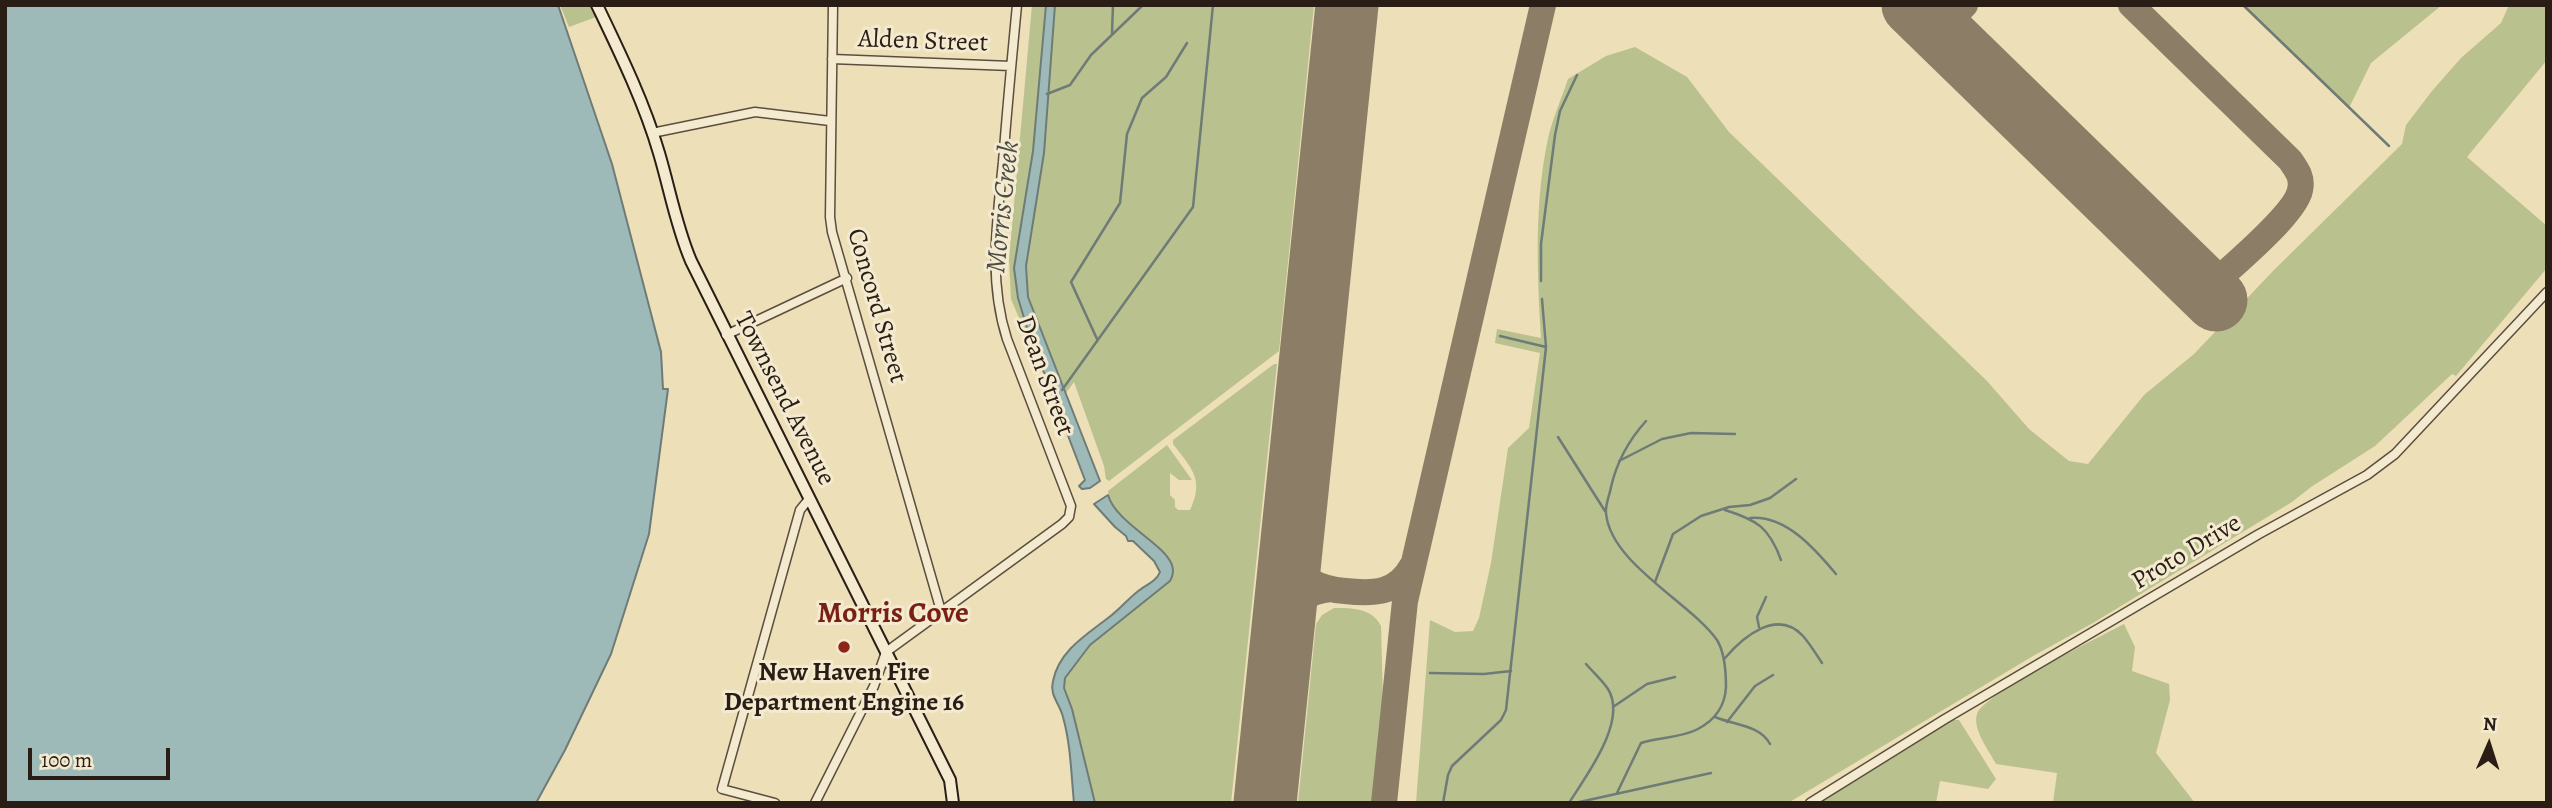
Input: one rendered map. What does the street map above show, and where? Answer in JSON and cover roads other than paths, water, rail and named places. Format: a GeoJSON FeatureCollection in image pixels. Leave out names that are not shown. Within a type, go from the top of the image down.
{"type":"FeatureCollection","features":[{"type":"Feature","properties":{"kind":"main road","name":"Townsend Avenue"},"geometry":{"type":"LineString","coordinates":[[597,5],[652,133],[683,243],[726,335],[950,780],[953,803]]}},
{"type":"Feature","properties":{"kind":"street","name":"Concord Street"},"geometry":{"type":"LineString","coordinates":[[834,5],[830,217],[940,611]]}},
{"type":"Feature","properties":{"kind":"street","name":"Dean Street"},"geometry":{"type":"LineString","coordinates":[[940,611],[961,599],[1062,524],[1069,517],[1071,506],[998,312],[995,251],[1017,5]]}},
{"type":"Feature","properties":{"kind":"street","name":"Alden Street"},"geometry":{"type":"LineString","coordinates":[[832,59],[1012,66]]}},
{"type":"Feature","properties":{"kind":"street"},"geometry":{"type":"LineString","coordinates":[[652,133],[755,112],[830,121]]}},
{"type":"Feature","properties":{"kind":"street"},"geometry":{"type":"LineString","coordinates":[[726,335],[846,278]]}},
{"type":"Feature","properties":{"kind":"street","name":"Proto Drive"},"geometry":{"type":"LineString","coordinates":[[1810,803],[1945,719],[2259,534],[2367,475],[2395,454],[2547,292]]}},
{"type":"Feature","properties":{"kind":"street"},"geometry":{"type":"LineString","coordinates":[[775,803],[722,789],[800,510],[808,499]]}},
{"type":"Feature","properties":{"kind":"street"},"geometry":{"type":"LineString","coordinates":[[815,803],[874,686],[886,652],[940,611]]}},
{"type":"Feature","properties":{"kind":"water"},"geometry":{"type":"Polygon","coordinates":[[[5,5],[558,5],[612,164],[661,352],[663,389],[668,389],[649,534],[611,654],[536,803],[5,803],[5,5]]]}},
{"type":"Feature","properties":{"kind":"water"},"geometry":{"type":"Polygon","coordinates":[[[1046,5],[1055,5],[1044,153],[1026,266],[1028,297],[1100,481],[1090,488],[1082,489],[1079,486],[1085,480],[1028,331],[1018,298],[1014,268],[1033,151],[1046,5]]]}},
{"type":"Feature","properties":{"kind":"water"},"geometry":{"type":"Polygon","coordinates":[[[1108,495],[1120,515],[1167,557],[1173,573],[1170,581],[1090,645],[1065,678],[1064,688],[1072,709],[1095,803],[1074,803],[1066,728],[1052,691],[1056,670],[1074,645],[1153,581],[1160,572],[1154,561],[1133,541],[1128,541],[1094,504],[1108,495]]]}},
{"type":"Feature","properties":{"kind":"waterway"},"geometry":{"type":"LineString","coordinates":[[1112,33],[1113,5]]}},
{"type":"Feature","properties":{"kind":"waterway"},"geometry":{"type":"LineString","coordinates":[[1047,94],[1070,85],[1091,55],[1143,5]]}},
{"type":"Feature","properties":{"kind":"waterway"},"geometry":{"type":"LineString","coordinates":[[1062,390],[1193,207],[1213,5]]}},
{"type":"Feature","properties":{"kind":"waterway"},"geometry":{"type":"LineString","coordinates":[[2243,5],[2389,146]]}},
{"type":"Feature","properties":{"kind":"waterway"},"geometry":{"type":"LineString","coordinates":[[1097,339],[1071,282],[1120,203],[1127,134],[1142,98],[1166,77],[1187,43]]}},
{"type":"Feature","properties":{"kind":"waterway"},"geometry":{"type":"LineString","coordinates":[[1541,281],[1541,244],[1555,135],[1560,111],[1577,75]]}},
{"type":"Feature","properties":{"kind":"waterway"},"geometry":{"type":"LineString","coordinates":[[1443,803],[1452,766],[1501,720],[1506,710],[1546,347],[1542,299]]}},
{"type":"Feature","properties":{"kind":"waterway"},"geometry":{"type":"LineString","coordinates":[[1500,336],[1546,347]]}},
{"type":"Feature","properties":{"kind":"waterway"},"geometry":{"type":"LineString","coordinates":[[1617,793],[1641,743],[1698,729],[1714,717],[1721,706],[1726,687],[1723,657],[1717,640],[1689,611],[1636,565],[1621,549],[1611,531],[1606,510],[1613,478],[1624,452],[1646,421]]}},
{"type":"Feature","properties":{"kind":"waterway"},"geometry":{"type":"LineString","coordinates":[[1619,461],[1662,439],[1691,433],[1735,434]]}},
{"type":"Feature","properties":{"kind":"waterway"},"geometry":{"type":"LineString","coordinates":[[1558,437],[1605,511]]}},
{"type":"Feature","properties":{"kind":"waterway"},"geometry":{"type":"LineString","coordinates":[[1655,582],[1673,534],[1701,516],[1770,498],[1796,479]]}},
{"type":"Feature","properties":{"kind":"waterway"},"geometry":{"type":"LineString","coordinates":[[1725,510],[1746,517],[1760,526],[1772,540],[1781,560]]}},
{"type":"Feature","properties":{"kind":"waterway"},"geometry":{"type":"LineString","coordinates":[[1750,518],[1776,522],[1787,528],[1819,554],[1836,574]]}},
{"type":"Feature","properties":{"kind":"waterway"},"geometry":{"type":"LineString","coordinates":[[1759,627],[1757,617],[1766,597]]}},
{"type":"Feature","properties":{"kind":"waterway"},"geometry":{"type":"LineString","coordinates":[[1725,658],[1751,634],[1772,625],[1782,625],[1793,628],[1803,636],[1822,663]]}},
{"type":"Feature","properties":{"kind":"waterway"},"geometry":{"type":"LineString","coordinates":[[1569,803],[1594,764],[1613,717],[1613,702],[1608,689],[1586,664]]}},
{"type":"Feature","properties":{"kind":"waterway"},"geometry":{"type":"LineString","coordinates":[[1430,673],[1484,674],[1511,671]]}},
{"type":"Feature","properties":{"kind":"waterway"},"geometry":{"type":"LineString","coordinates":[[1727,722],[1755,686],[1773,675]]}},
{"type":"Feature","properties":{"kind":"waterway"},"geometry":{"type":"LineString","coordinates":[[1613,707],[1647,684],[1675,677]]}},
{"type":"Feature","properties":{"kind":"waterway"},"geometry":{"type":"LineString","coordinates":[[1715,717],[1753,729],[1770,744]]}},
{"type":"Feature","properties":{"kind":"waterway"},"geometry":{"type":"LineString","coordinates":[[1575,803],[1711,773]]}},
{"type":"Feature","properties":{"kind":"place","name":"New Haven Fire Department Engine 16"},"geometry":{"type":"Point","coordinates":[844,647]}},
{"type":"Feature","properties":{"kind":"district","name":"Morris Cove"},"geometry":{"type":"Point","coordinates":[893,615]}},
{"type":"Feature","properties":{"kind":"water label","name":"Morris Creek"},"geometry":{"type":"Point","coordinates":[1004,207]}}]}
